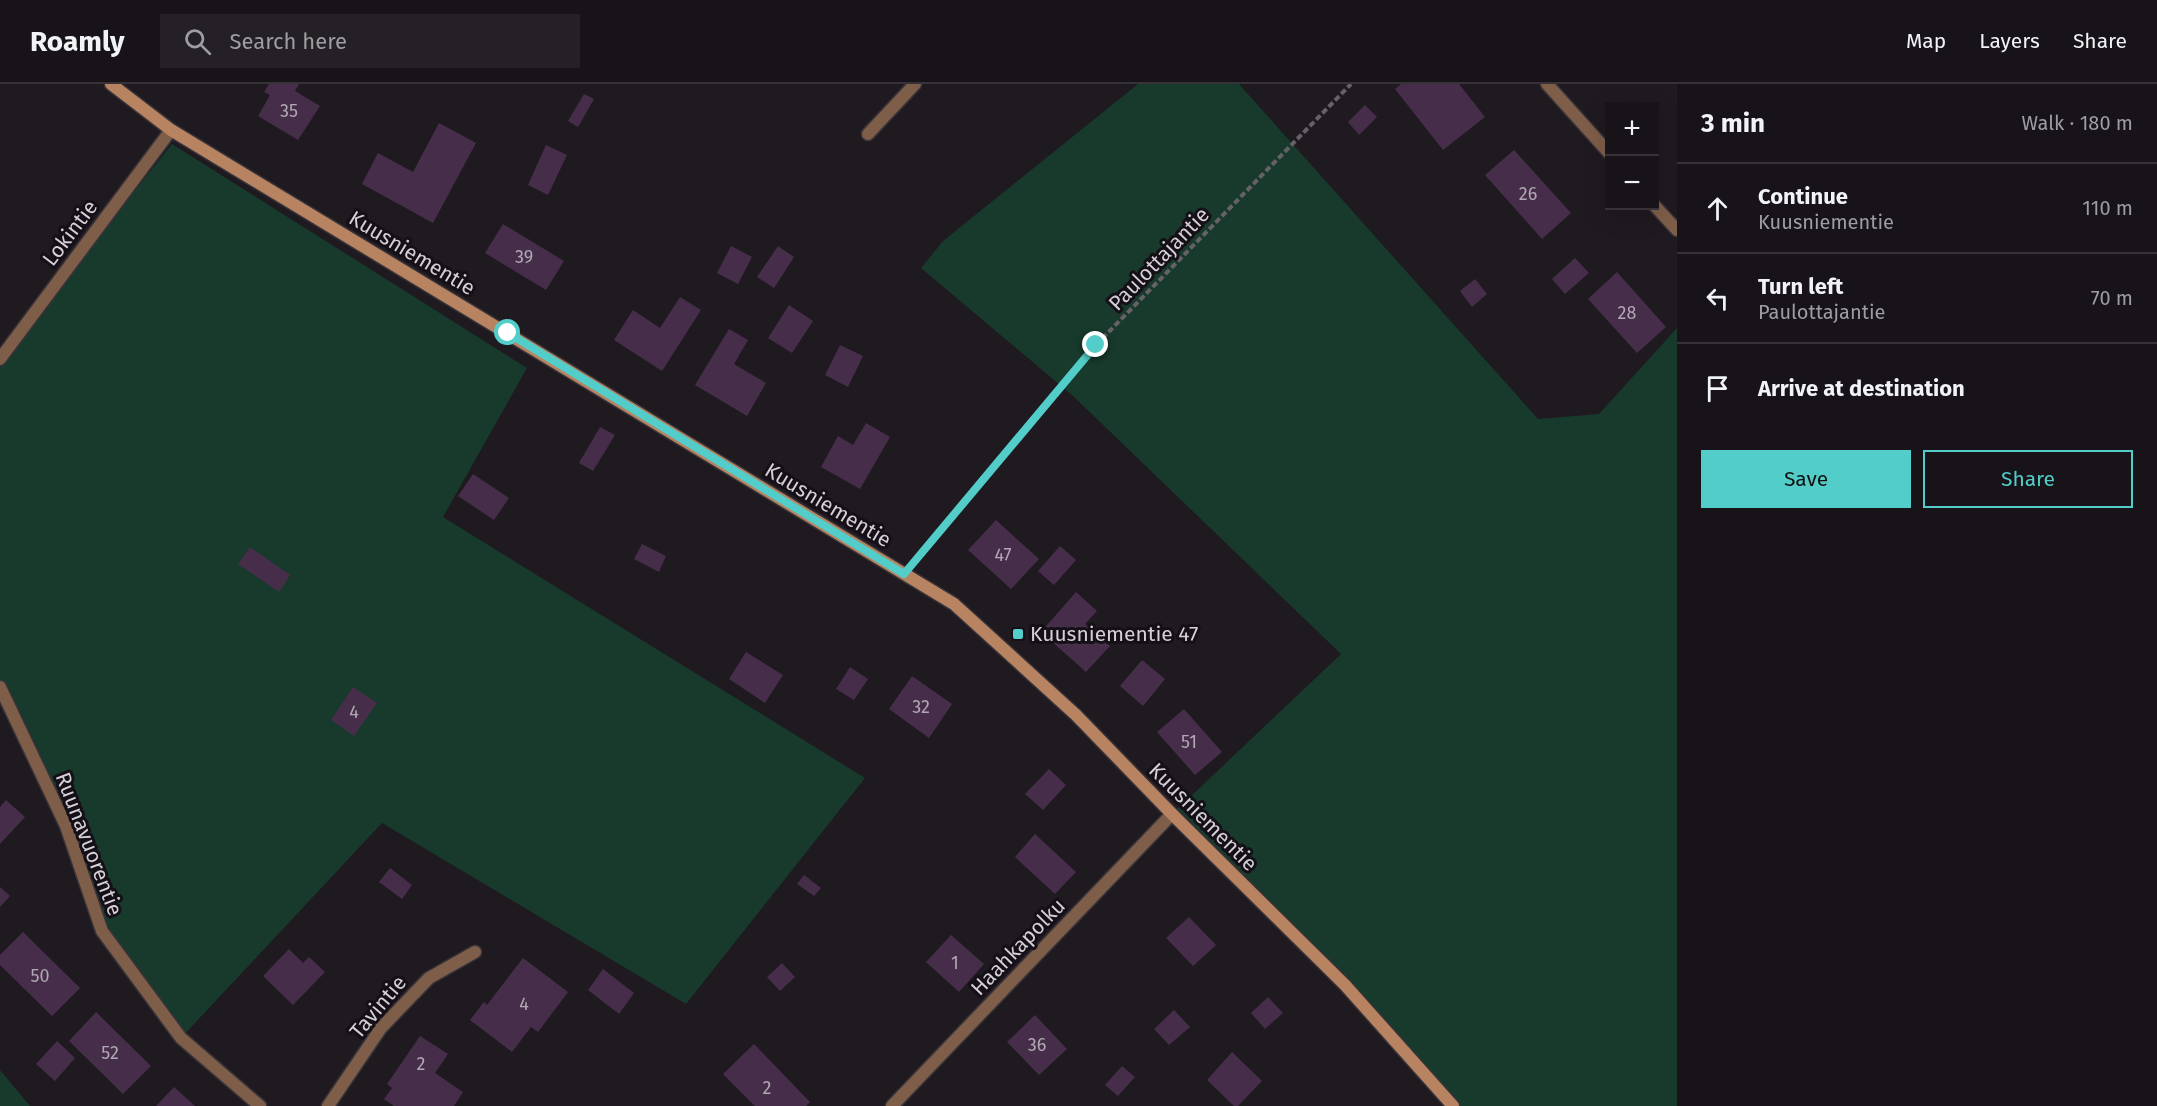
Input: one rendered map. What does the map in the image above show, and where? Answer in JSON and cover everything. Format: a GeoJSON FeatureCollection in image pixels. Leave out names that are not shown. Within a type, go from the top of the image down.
{"type":"FeatureCollection","features":[{"type":"Feature","properties":{"kind":"street","name":"Kuusniementie"},"geometry":{"type":"LineString","coordinates":[[111,84],[171,130],[954,604],[1076,715],[1172,814],[1346,985],[1453,1106]]}},
{"type":"Feature","properties":{"kind":"street"},"geometry":{"type":"LineString","coordinates":[[868,134],[915,84]]}},
{"type":"Feature","properties":{"kind":"street"},"geometry":{"type":"LineString","coordinates":[[1547,84],[1605,148]]}},
{"type":"Feature","properties":{"kind":"street","name":"Lokintie"},"geometry":{"type":"LineString","coordinates":[[0,359],[171,130]]}},
{"type":"Feature","properties":{"kind":"street"},"geometry":{"type":"LineString","coordinates":[[1659,210],[1677,230]]}},
{"type":"Feature","properties":{"kind":"street","name":"Ruunavuorentie"},"geometry":{"type":"LineString","coordinates":[[0,687],[66,826],[102,931],[181,1038],[260,1106]]}},
{"type":"Feature","properties":{"kind":"street","name":"Haahkapolku"},"geometry":{"type":"LineString","coordinates":[[892,1106],[1172,814]]}},
{"type":"Feature","properties":{"kind":"street","name":"Tavintie"},"geometry":{"type":"LineString","coordinates":[[328,1106],[381,1028],[429,978],[475,952]]}},
{"type":"Feature","properties":{"kind":"path","name":"Paulottajantie"},"geometry":{"type":"LineString","coordinates":[[904,574],[1096,345],[1351,84]]}},
{"type":"Feature","properties":{"kind":"green space"},"geometry":{"type":"Polygon","coordinates":[[[1138,84],[1239,84],[1538,419],[1599,414],[1677,328],[1677,1106],[1453,1106],[1345,985],[1172,814],[1341,654],[1073,396],[921,268],[943,241],[1138,84]]]}},
{"type":"Feature","properties":{"kind":"green space"},"geometry":{"type":"Polygon","coordinates":[[[172,144],[527,368],[443,517],[865,778],[686,1004],[382,823],[181,1038],[102,931],[66,826],[0,687],[0,359],[172,144]]]}},
{"type":"Feature","properties":{"kind":"green space"},"geometry":{"type":"Polygon","coordinates":[[[0,1070],[30,1106],[0,1106],[0,1070]]]}},
{"type":"Feature","properties":{"kind":"building"},"geometry":{"type":"Polygon","coordinates":[[[269,84],[299,84],[295,91],[320,106],[298,140],[258,116],[270,95],[264,92],[269,84]]]}},
{"type":"Feature","properties":{"kind":"building"},"geometry":{"type":"Polygon","coordinates":[[[1401,84],[1459,84],[1485,117],[1443,150],[1395,89],[1401,84]]]}},
{"type":"Feature","properties":{"kind":"building"},"geometry":{"type":"Polygon","coordinates":[[[584,94],[594,99],[578,127],[568,121],[584,94]]]}},
{"type":"Feature","properties":{"kind":"building"},"geometry":{"type":"Polygon","coordinates":[[[1365,105],[1377,117],[1359,135],[1348,122],[1365,105]]]}},
{"type":"Feature","properties":{"kind":"building"},"geometry":{"type":"Polygon","coordinates":[[[439,123],[476,143],[433,223],[362,184],[378,153],[413,172],[439,123]]]}},
{"type":"Feature","properties":{"kind":"building"},"geometry":{"type":"Polygon","coordinates":[[[546,145],[567,155],[548,195],[528,185],[546,145]]]}},
{"type":"Feature","properties":{"kind":"building"},"geometry":{"type":"Polygon","coordinates":[[[1514,150],[1571,213],[1542,239],[1485,175],[1514,150]]]}},
{"type":"Feature","properties":{"kind":"building"},"geometry":{"type":"Polygon","coordinates":[[[503,224],[564,261],[546,290],[485,253],[503,224]]]}},
{"type":"Feature","properties":{"kind":"building"},"geometry":{"type":"Polygon","coordinates":[[[731,246],[752,257],[738,284],[717,273],[731,246]]]}},
{"type":"Feature","properties":{"kind":"building"},"geometry":{"type":"Polygon","coordinates":[[[778,246],[794,257],[774,288],[757,277],[778,246]]]}},
{"type":"Feature","properties":{"kind":"building"},"geometry":{"type":"Polygon","coordinates":[[[1575,258],[1589,273],[1565,294],[1552,279],[1575,258]]]}},
{"type":"Feature","properties":{"kind":"building"},"geometry":{"type":"Polygon","coordinates":[[[1617,272],[1666,327],[1637,353],[1588,299],[1617,272]]]}},
{"type":"Feature","properties":{"kind":"building"},"geometry":{"type":"Polygon","coordinates":[[[1475,279],[1487,294],[1472,307],[1460,291],[1475,279]]]}},
{"type":"Feature","properties":{"kind":"building"},"geometry":{"type":"Polygon","coordinates":[[[680,297],[701,310],[662,371],[614,340],[633,310],[660,328],[680,297]]]}},
{"type":"Feature","properties":{"kind":"building"},"geometry":{"type":"Polygon","coordinates":[[[789,305],[813,321],[792,353],[768,338],[789,305]]]}},
{"type":"Feature","properties":{"kind":"building"},"geometry":{"type":"Polygon","coordinates":[[[729,329],[748,340],[734,364],[766,383],[747,416],[695,385],[729,329]]]}},
{"type":"Feature","properties":{"kind":"building"},"geometry":{"type":"Polygon","coordinates":[[[840,345],[863,356],[848,387],[825,375],[840,345]]]}},
{"type":"Feature","properties":{"kind":"building"},"geometry":{"type":"Polygon","coordinates":[[[866,423],[890,437],[860,489],[821,467],[838,436],[853,445],[866,423]]]}},
{"type":"Feature","properties":{"kind":"building"},"geometry":{"type":"Polygon","coordinates":[[[600,427],[615,435],[593,471],[579,463],[600,427]]]}},
{"type":"Feature","properties":{"kind":"building"},"geometry":{"type":"Polygon","coordinates":[[[473,474],[509,498],[494,520],[458,496],[473,474]]]}},
{"type":"Feature","properties":{"kind":"building"},"geometry":{"type":"Polygon","coordinates":[[[996,520],[1039,559],[1011,589],[968,550],[996,520]]]}},
{"type":"Feature","properties":{"kind":"building"},"geometry":{"type":"Polygon","coordinates":[[[642,544],[666,556],[659,572],[634,559],[642,544]]]}},
{"type":"Feature","properties":{"kind":"building"},"geometry":{"type":"Polygon","coordinates":[[[1060,546],[1076,560],[1054,585],[1038,571],[1060,546]]]}},
{"type":"Feature","properties":{"kind":"building"},"geometry":{"type":"Polygon","coordinates":[[[250,547],[290,575],[279,592],[238,564],[250,547]]]}},
{"type":"Feature","properties":{"kind":"building"},"geometry":{"type":"Polygon","coordinates":[[[1076,592],[1097,611],[1085,624],[1110,646],[1086,672],[1041,632],[1076,592]]]}},
{"type":"Feature","properties":{"kind":"building"},"geometry":{"type":"Polygon","coordinates":[[[746,652],[783,675],[765,703],[729,679],[746,652]]]}},
{"type":"Feature","properties":{"kind":"building"},"geometry":{"type":"Polygon","coordinates":[[[1142,660],[1165,679],[1143,706],[1120,686],[1142,660]]]}},
{"type":"Feature","properties":{"kind":"building"},"geometry":{"type":"Polygon","coordinates":[[[850,667],[868,679],[854,700],[836,689],[850,667]]]}},
{"type":"Feature","properties":{"kind":"building"},"geometry":{"type":"Polygon","coordinates":[[[912,676],[952,704],[929,738],[889,709],[912,676]]]}},
{"type":"Feature","properties":{"kind":"building"},"geometry":{"type":"Polygon","coordinates":[[[353,687],[377,703],[354,736],[331,720],[353,687]]]}},
{"type":"Feature","properties":{"kind":"building"},"geometry":{"type":"Polygon","coordinates":[[[1184,709],[1222,752],[1195,775],[1157,732],[1184,709]]]}},
{"type":"Feature","properties":{"kind":"building"},"geometry":{"type":"Polygon","coordinates":[[[1049,769],[1066,785],[1043,810],[1025,794],[1049,769]]]}},
{"type":"Feature","properties":{"kind":"building"},"geometry":{"type":"Polygon","coordinates":[[[6,800],[25,817],[0,844],[0,807],[6,800]]]}},
{"type":"Feature","properties":{"kind":"building"},"geometry":{"type":"Polygon","coordinates":[[[1035,834],[1076,872],[1055,894],[1015,857],[1035,834]]]}},
{"type":"Feature","properties":{"kind":"building"},"geometry":{"type":"Polygon","coordinates":[[[390,868],[412,885],[402,899],[379,882],[390,868]]]}},
{"type":"Feature","properties":{"kind":"building"},"geometry":{"type":"Polygon","coordinates":[[[804,875],[821,888],[814,896],[797,884],[804,875]]]}},
{"type":"Feature","properties":{"kind":"building"},"geometry":{"type":"Polygon","coordinates":[[[0,887],[10,896],[0,907],[0,887]]]}},
{"type":"Feature","properties":{"kind":"building"},"geometry":{"type":"Polygon","coordinates":[[[1189,917],[1216,945],[1193,966],[1166,938],[1189,917]]]}},
{"type":"Feature","properties":{"kind":"building"},"geometry":{"type":"Polygon","coordinates":[[[23,932],[80,988],[52,1016],[0,965],[0,955],[23,932]]]}},
{"type":"Feature","properties":{"kind":"building"},"geometry":{"type":"Polygon","coordinates":[[[951,935],[984,964],[959,992],[926,962],[951,935]]]}},
{"type":"Feature","properties":{"kind":"building"},"geometry":{"type":"Polygon","coordinates":[[[289,949],[303,963],[309,957],[325,972],[293,1005],[263,976],[289,949]]]}},
{"type":"Feature","properties":{"kind":"building"},"geometry":{"type":"Polygon","coordinates":[[[523,958],[568,992],[538,1032],[531,1027],[512,1052],[470,1020],[484,1002],[487,1005],[523,958]]]}},
{"type":"Feature","properties":{"kind":"building"},"geometry":{"type":"Polygon","coordinates":[[[782,963],[795,977],[780,991],[767,977],[782,963]]]}},
{"type":"Feature","properties":{"kind":"building"},"geometry":{"type":"Polygon","coordinates":[[[603,969],[634,993],[619,1014],[588,990],[603,969]]]}},
{"type":"Feature","properties":{"kind":"building"},"geometry":{"type":"Polygon","coordinates":[[[1268,997],[1283,1013],[1265,1029],[1251,1013],[1268,997]]]}},
{"type":"Feature","properties":{"kind":"building"},"geometry":{"type":"Polygon","coordinates":[[[1174,1010],[1190,1027],[1169,1045],[1154,1029],[1174,1010]]]}},
{"type":"Feature","properties":{"kind":"building"},"geometry":{"type":"Polygon","coordinates":[[[96,1012],[151,1066],[123,1094],[69,1041],[96,1012]]]}},
{"type":"Feature","properties":{"kind":"building"},"geometry":{"type":"Polygon","coordinates":[[[1035,1015],[1067,1049],[1039,1075],[1007,1042],[1035,1015]]]}},
{"type":"Feature","properties":{"kind":"building"},"geometry":{"type":"Polygon","coordinates":[[[420,1036],[448,1054],[435,1073],[463,1092],[454,1106],[394,1106],[384,1099],[392,1088],[387,1084],[420,1036]]]}},
{"type":"Feature","properties":{"kind":"building"},"geometry":{"type":"Polygon","coordinates":[[[57,1041],[75,1058],[55,1081],[36,1064],[57,1041]]]}},
{"type":"Feature","properties":{"kind":"building"},"geometry":{"type":"Polygon","coordinates":[[[754,1044],[810,1102],[806,1106],[755,1106],[723,1074],[754,1044]]]}},
{"type":"Feature","properties":{"kind":"building"},"geometry":{"type":"Polygon","coordinates":[[[1232,1052],[1262,1081],[1238,1106],[1234,1106],[1207,1080],[1232,1052]]]}},
{"type":"Feature","properties":{"kind":"building"},"geometry":{"type":"Polygon","coordinates":[[[1122,1066],[1135,1077],[1118,1096],[1105,1085],[1122,1066]]]}},
{"type":"Feature","properties":{"kind":"building"},"geometry":{"type":"Polygon","coordinates":[[[174,1087],[195,1106],[156,1106],[174,1087]]]}},
{"type":"Feature","properties":{"kind":"place","name":"Kuusniementie 47"},"geometry":{"type":"Point","coordinates":[1018,634]}},
{"type":"Feature","properties":{"kind":"route"},"geometry":{"type":"LineString","coordinates":[[508,333],[904,574],[1096,345]]}}]}
